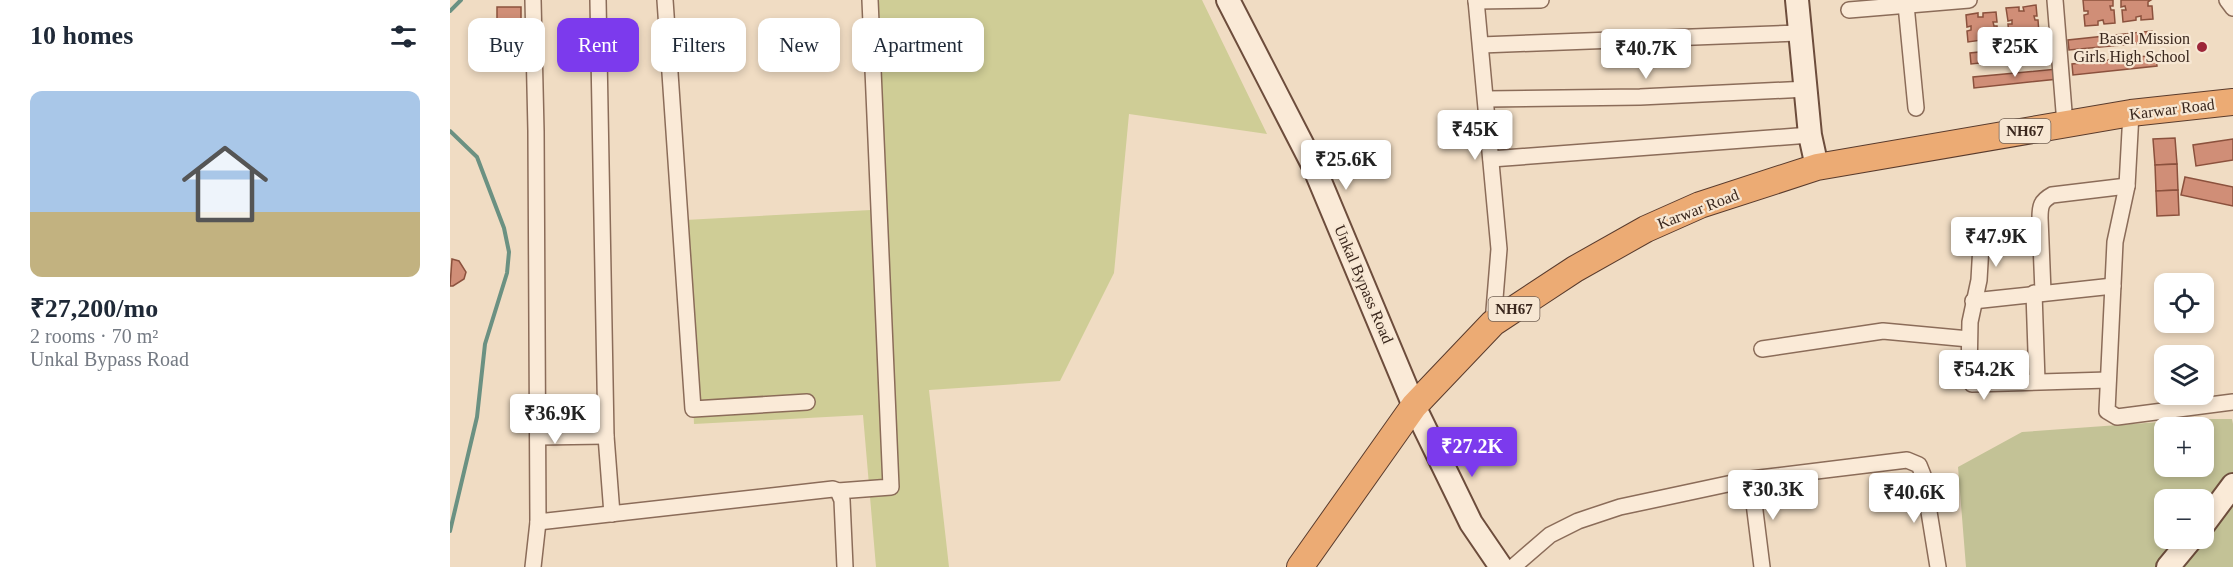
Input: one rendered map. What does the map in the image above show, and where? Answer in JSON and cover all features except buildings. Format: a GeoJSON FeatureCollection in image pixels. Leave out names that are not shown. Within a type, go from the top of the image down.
{"type":"FeatureCollection","features":[{"type":"Feature","properties":{"kind":"highway","name":"Karwar Road"},"geometry":{"type":"LineString","coordinates":[[1300,567],[1414,406],[1493,323],[1575,269],[1647,229],[1700,205],[1817,167],[2131,113],[2233,102]]}},
{"type":"Feature","properties":{"kind":"main road","name":"Unkal Bypass Road"},"geometry":{"type":"LineString","coordinates":[[1228,0],[1314,167],[1414,406],[1471,524],[1501,567]]}},
{"type":"Feature","properties":{"kind":"main road"},"geometry":{"type":"LineString","coordinates":[[1797,0],[1810,135],[1817,167]]}},
{"type":"Feature","properties":{"kind":"main road"},"geometry":{"type":"LineString","coordinates":[[2214,511],[2233,485]]}},
{"type":"Feature","properties":{"kind":"main road"},"geometry":{"type":"LineString","coordinates":[[2168,567],[2183,549]]}},
{"type":"Feature","properties":{"kind":"street"},"geometry":{"type":"LineString","coordinates":[[533,0],[538,437],[538,522],[533,567]]}},
{"type":"Feature","properties":{"kind":"street"},"geometry":{"type":"LineString","coordinates":[[598,0],[606,436],[612,514]]}},
{"type":"Feature","properties":{"kind":"street"},"geometry":{"type":"LineString","coordinates":[[665,0],[693,409],[807,402]]}},
{"type":"Feature","properties":{"kind":"street"},"geometry":{"type":"LineString","coordinates":[[538,522],[827,489],[838,491],[891,486],[870,0]]}},
{"type":"Feature","properties":{"kind":"street"},"geometry":{"type":"LineString","coordinates":[[1493,323],[1499,249],[1487,99],[1476,1],[1541,0]]}},
{"type":"Feature","properties":{"kind":"street"},"geometry":{"type":"LineString","coordinates":[[1849,10],[1969,0]]}},
{"type":"Feature","properties":{"kind":"street"},"geometry":{"type":"LineString","coordinates":[[2055,0],[2065,124]]}},
{"type":"Feature","properties":{"kind":"street"},"geometry":{"type":"LineString","coordinates":[[2227,0],[2233,8]]}},
{"type":"Feature","properties":{"kind":"street"},"geometry":{"type":"LineString","coordinates":[[1906,5],[1916,108]]}},
{"type":"Feature","properties":{"kind":"street"},"geometry":{"type":"LineString","coordinates":[[1481,45],[1799,33]]}},
{"type":"Feature","properties":{"kind":"street"},"geometry":{"type":"LineString","coordinates":[[1487,99],[1640,97],[1807,89]]}},
{"type":"Feature","properties":{"kind":"street"},"geometry":{"type":"LineString","coordinates":[[2131,113],[2127,186],[2115,242],[2107,411],[2117,417],[2233,402]]}},
{"type":"Feature","properties":{"kind":"street"},"geometry":{"type":"LineString","coordinates":[[1491,159],[1810,135]]}},
{"type":"Feature","properties":{"kind":"street"},"geometry":{"type":"LineString","coordinates":[[2037,381],[2040,206],[2044,199],[2052,195],[2127,186]]}},
{"type":"Feature","properties":{"kind":"street"},"geometry":{"type":"LineString","coordinates":[[1982,228],[1979,280],[1973,301],[1970,339],[1969,375],[1972,384],[2108,380]]}},
{"type":"Feature","properties":{"kind":"street"},"geometry":{"type":"LineString","coordinates":[[1973,301],[2113,286]]}},
{"type":"Feature","properties":{"kind":"street"},"geometry":{"type":"LineString","coordinates":[[1762,349],[1883,331],[1970,339]]}},
{"type":"Feature","properties":{"kind":"street"},"geometry":{"type":"LineString","coordinates":[[538,437],[606,436]]}},
{"type":"Feature","properties":{"kind":"street"},"geometry":{"type":"LineString","coordinates":[[1513,567],[1550,535],[1578,521],[1620,507],[1751,479],[1907,460],[1919,465],[1923,475],[1938,567]]}},
{"type":"Feature","properties":{"kind":"street"},"geometry":{"type":"LineString","coordinates":[[1751,479],[1762,567]]}},
{"type":"Feature","properties":{"kind":"street"},"geometry":{"type":"LineString","coordinates":[[838,491],[842,500],[845,567]]}},
{"type":"Feature","properties":{"kind":"shaded area"},"geometry":{"type":"Polygon","coordinates":[[[871,0],[1202,0],[1267,134],[1129,114],[1114,273],[1060,381],[929,390],[949,567],[876,567],[863,415],[694,424],[685,220],[871,210],[874,192],[872,72],[984,72],[984,18],[871,18],[871,0]]]}},
{"type":"Feature","properties":{"kind":"green space"},"geometry":{"type":"Polygon","coordinates":[[[2214,419],[2232,419],[2233,567],[1966,567],[1958,467],[2022,432],[2154,422],[2154,477],[2214,477],[2214,419]]]}},
{"type":"Feature","properties":{"kind":"waterway"},"geometry":{"type":"LineString","coordinates":[[450,11],[461,0]]}},
{"type":"Feature","properties":{"kind":"waterway"},"geometry":{"type":"LineString","coordinates":[[450,131],[477,157],[504,228],[509,252],[507,273],[485,344],[477,417],[450,531]]}},
{"type":"Feature","properties":{"kind":"place","name":"Basel Mission Girls High School"},"geometry":{"type":"Point","coordinates":[2202,47]}}]}
